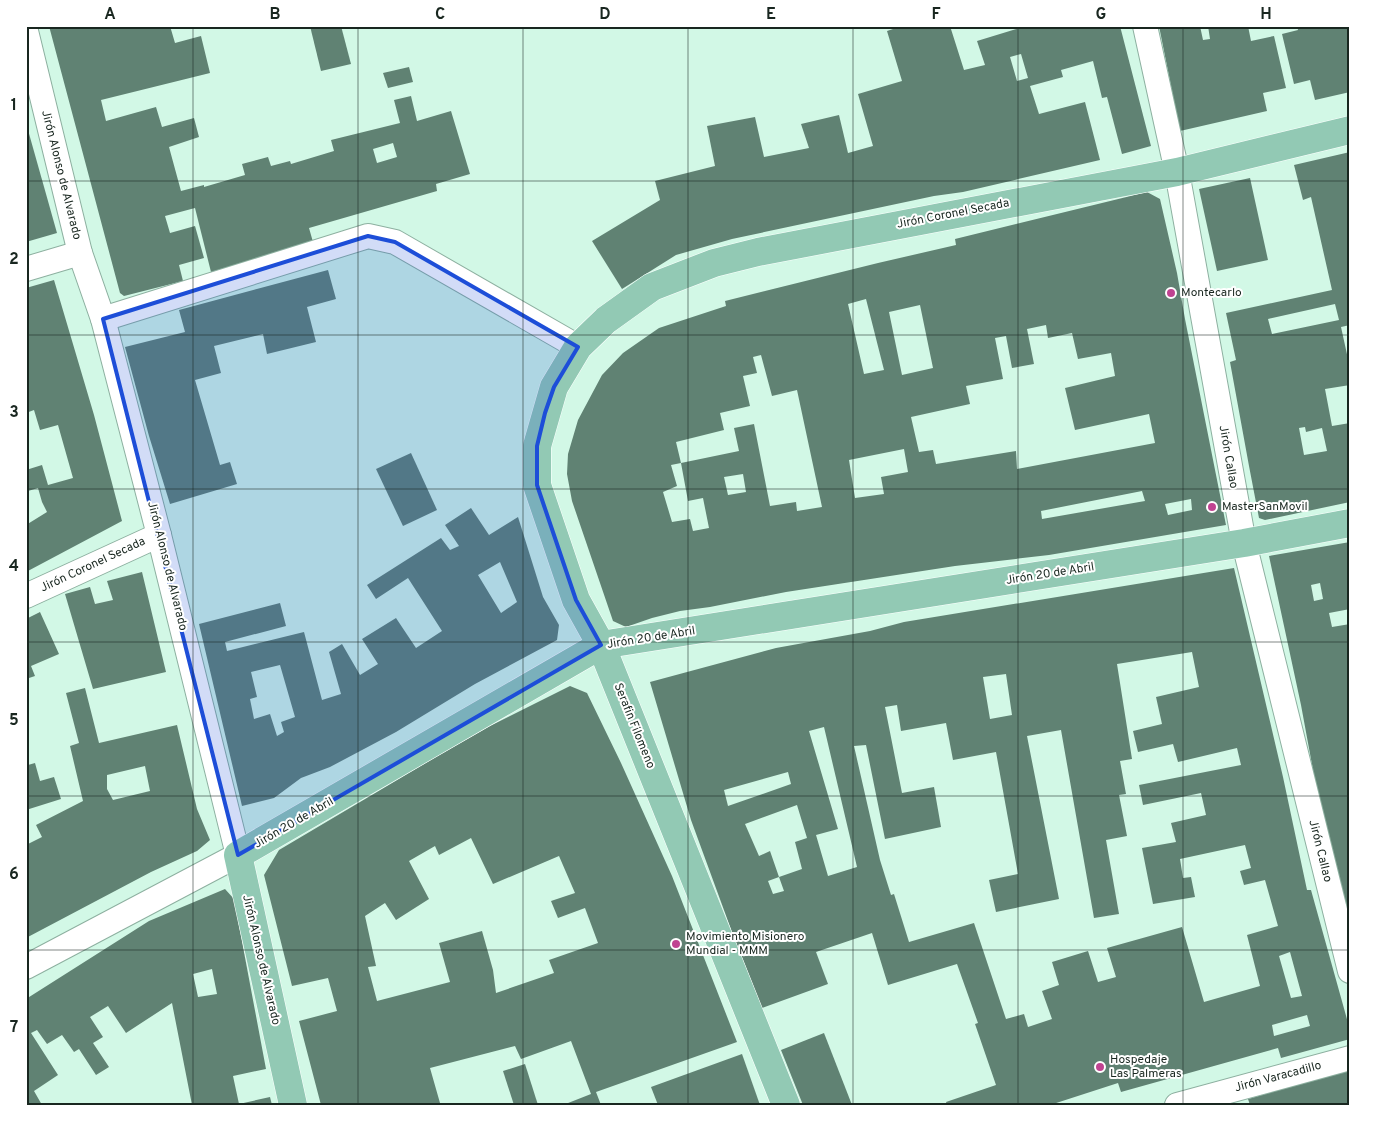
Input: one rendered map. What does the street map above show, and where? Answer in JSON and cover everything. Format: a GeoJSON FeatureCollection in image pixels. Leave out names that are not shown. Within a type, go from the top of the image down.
{"type":"FeatureCollection","features":[{"type":"Feature","properties":{"kind":"main road","name":"Jirón Coronel Secada"},"geometry":{"type":"LineString","coordinates":[[578,347],[606,320],[652,287],[714,263],[758,252],[1177,172],[1350,130]]}},
{"type":"Feature","properties":{"kind":"main road","name":"Serafin Filomeno"},"geometry":{"type":"LineString","coordinates":[[578,347],[554,388],[545,412],[537,446],[537,485],[576,600],[601,645],[786,1105]]}},
{"type":"Feature","properties":{"kind":"main road","name":"Jirón 20 de Abril"},"geometry":{"type":"LineString","coordinates":[[238,855],[601,645],[1244,543],[1350,522]]}},
{"type":"Feature","properties":{"kind":"main road","name":"Jirón Alonso de Alvarado"},"geometry":{"type":"LineString","coordinates":[[238,855],[293,1105]]}},
{"type":"Feature","properties":{"kind":"street","name":"Jirón Callao"},"geometry":{"type":"LineString","coordinates":[[1145,26],[1177,172],[1244,543],[1350,971]]}},
{"type":"Feature","properties":{"kind":"street","name":"Jirón Alonso de Alvarado"},"geometry":{"type":"LineString","coordinates":[[26,31],[80,253],[103,319],[159,534],[238,855]]}},
{"type":"Feature","properties":{"kind":"street"},"geometry":{"type":"LineString","coordinates":[[103,319],[368,236],[395,242],[578,347]]}},
{"type":"Feature","properties":{"kind":"street"},"geometry":{"type":"LineString","coordinates":[[26,269],[80,253]]}},
{"type":"Feature","properties":{"kind":"street","name":"Jirón Coronel Secada"},"geometry":{"type":"LineString","coordinates":[[26,596],[159,534]]}},
{"type":"Feature","properties":{"kind":"street","name":"Jirón 20 de Abril"},"geometry":{"type":"LineString","coordinates":[[26,967],[238,855]]}},
{"type":"Feature","properties":{"kind":"street","name":"Jirón Varacadillo"},"geometry":{"type":"LineString","coordinates":[[1178,1105],[1350,1058]]}},
{"type":"Feature","properties":{"kind":"highlighted area"},"geometry":{"type":"Polygon","coordinates":[[[368,236],[395,242],[578,347],[554,387],[545,413],[537,446],[537,485],[576,600],[601,645],[238,855],[103,319],[368,236]]]}},
{"type":"Feature","properties":{"kind":"building"},"geometry":{"type":"Polygon","coordinates":[[[49,26],[170,26],[175,43],[201,36],[210,73],[101,100],[106,121],[156,107],[162,127],[194,118],[199,137],[169,147],[181,191],[204,185],[204,187],[245,175],[242,164],[268,157],[271,166],[290,161],[291,164],[334,151],[331,140],[400,123],[394,100],[411,96],[417,121],[451,111],[470,174],[436,184],[437,191],[309,228],[313,242],[211,272],[195,208],[165,216],[170,233],[195,226],[204,258],[179,265],[183,281],[124,296],[120,293],[49,26]],[[393,143],[373,149],[377,163],[397,157],[393,143]]]}},
{"type":"Feature","properties":{"kind":"building"},"geometry":{"type":"Polygon","coordinates":[[[310,26],[341,26],[351,64],[321,71],[310,26]]]}},
{"type":"Feature","properties":{"kind":"building"},"geometry":{"type":"Polygon","coordinates":[[[902,26],[950,26],[964,70],[985,65],[977,41],[1027,26],[1120,26],[1151,146],[1122,154],[1107,97],[1102,98],[1093,61],[1061,70],[1063,77],[1030,86],[1039,114],[1085,102],[1100,160],[963,192],[934,196],[732,239],[676,255],[622,289],[592,241],[660,200],[655,181],[715,166],[707,126],[755,117],[764,157],[809,148],[801,124],[839,115],[848,153],[873,146],[858,94],[902,81],[887,31],[902,26]],[[1021,54],[1010,57],[1017,81],[1028,78],[1021,54]]]}},
{"type":"Feature","properties":{"kind":"building"},"geometry":{"type":"Polygon","coordinates":[[[1159,26],[1200,26],[1203,40],[1210,39],[1208,26],[1248,26],[1251,41],[1274,36],[1286,88],[1263,93],[1267,111],[1180,131],[1159,26]]]}},
{"type":"Feature","properties":{"kind":"building"},"geometry":{"type":"Polygon","coordinates":[[[1297,26],[1350,26],[1350,92],[1315,100],[1310,80],[1294,84],[1282,34],[1298,30],[1297,26]]]}},
{"type":"Feature","properties":{"kind":"building"},"geometry":{"type":"Polygon","coordinates":[[[409,67],[413,82],[388,88],[383,73],[409,67]]]}},
{"type":"Feature","properties":{"kind":"building"},"geometry":{"type":"Polygon","coordinates":[[[26,123],[57,233],[26,242],[26,123]]]}},
{"type":"Feature","properties":{"kind":"building"},"geometry":{"type":"Polygon","coordinates":[[[1350,152],[1350,325],[1341,327],[1350,368],[1350,385],[1325,389],[1332,426],[1350,423],[1350,502],[1265,520],[1259,518],[1249,466],[1230,362],[1236,360],[1226,313],[1332,290],[1311,197],[1303,200],[1294,165],[1350,152]],[[1335,304],[1268,319],[1272,334],[1339,320],[1335,304]],[[1305,427],[1299,428],[1304,455],[1327,451],[1322,428],[1306,432],[1305,427]]]}},
{"type":"Feature","properties":{"kind":"building"},"geometry":{"type":"Polygon","coordinates":[[[1250,178],[1268,260],[1217,271],[1199,189],[1250,178]]]}},
{"type":"Feature","properties":{"kind":"building"},"geometry":{"type":"Polygon","coordinates":[[[1147,192],[1160,199],[1177,273],[1226,525],[1049,555],[955,566],[786,592],[680,611],[626,627],[613,621],[572,501],[567,474],[568,454],[578,420],[602,375],[623,353],[659,328],[726,306],[725,301],[956,245],[955,239],[1147,192]],[[866,299],[848,304],[864,374],[884,370],[866,299]],[[920,305],[889,312],[902,375],[933,368],[920,305]],[[1046,325],[1027,329],[1034,364],[1012,368],[1006,336],[995,338],[1003,379],[966,386],[970,404],[911,417],[919,452],[933,450],[936,464],[1016,451],[1017,469],[1155,443],[1149,414],[1075,430],[1065,388],[1115,376],[1111,353],[1078,359],[1072,333],[1048,338],[1046,325]],[[761,355],[753,357],[757,373],[743,376],[750,406],[720,413],[724,430],[676,442],[681,463],[739,451],[734,428],[754,424],[770,506],[796,502],[797,511],[822,507],[797,390],[772,396],[761,355]],[[904,449],[849,460],[855,498],[884,494],[881,477],[908,472],[904,449]],[[681,463],[671,465],[677,486],[663,492],[672,522],[690,519],[693,531],[709,528],[703,498],[688,501],[681,463]],[[743,474],[724,477],[728,495],[746,492],[743,474]],[[1142,491],[1041,511],[1042,519],[1145,501],[1142,491]],[[1191,499],[1165,504],[1168,515],[1192,510],[1191,499]]]}},
{"type":"Feature","properties":{"kind":"building"},"geometry":{"type":"Polygon","coordinates":[[[328,270],[336,299],[307,307],[316,342],[267,354],[263,334],[214,346],[221,373],[195,380],[220,465],[230,462],[237,484],[170,504],[125,347],[185,332],[179,310],[328,270]]]}},
{"type":"Feature","properties":{"kind":"building"},"geometry":{"type":"Polygon","coordinates":[[[54,280],[94,415],[122,521],[26,572],[26,525],[47,512],[38,488],[28,491],[26,470],[42,465],[48,485],[73,478],[58,425],[40,430],[34,410],[26,413],[26,288],[54,280]]]}},
{"type":"Feature","properties":{"kind":"building"},"geometry":{"type":"Polygon","coordinates":[[[411,453],[437,510],[403,526],[376,469],[411,453]]]}},
{"type":"Feature","properties":{"kind":"building"},"geometry":{"type":"Polygon","coordinates":[[[471,508],[489,535],[518,517],[543,597],[559,625],[557,640],[475,684],[396,732],[330,767],[301,778],[274,798],[242,806],[199,624],[280,603],[286,626],[225,642],[227,651],[304,632],[322,700],[341,694],[329,652],[342,644],[360,675],[378,664],[362,639],[396,618],[416,648],[442,631],[408,578],[376,599],[367,585],[441,538],[450,550],[459,546],[445,525],[471,508]],[[500,562],[478,575],[501,613],[517,602],[500,562]],[[280,665],[251,672],[257,697],[250,699],[254,719],[270,714],[277,736],[284,732],[281,722],[295,717],[280,665]]]}},
{"type":"Feature","properties":{"kind":"building"},"geometry":{"type":"Polygon","coordinates":[[[1350,542],[1350,609],[1329,613],[1332,627],[1350,624],[1350,935],[1330,862],[1301,705],[1269,556],[1350,542]],[[1320,583],[1311,585],[1314,601],[1323,599],[1320,583]]]}},
{"type":"Feature","properties":{"kind":"building"},"geometry":{"type":"Polygon","coordinates":[[[1234,568],[1283,777],[1307,890],[1311,890],[1350,1030],[1350,1039],[1281,1058],[1278,1048],[1121,1092],[1118,1083],[1050,1105],[947,1105],[946,1102],[996,1085],[975,1024],[978,1023],[957,964],[888,985],[872,933],[816,952],[828,984],[762,1008],[691,820],[650,682],[776,648],[870,631],[904,622],[1234,568]],[[1192,652],[1117,664],[1132,759],[1120,761],[1126,794],[1119,795],[1127,836],[1106,840],[1119,914],[1094,918],[1061,730],[1027,736],[1059,899],[996,912],[989,880],[1018,874],[996,752],[953,760],[946,723],[901,731],[897,705],[885,707],[902,793],[934,787],[941,827],[885,839],[866,745],[854,746],[880,860],[891,895],[894,894],[909,942],[974,923],[1006,1019],[1024,1014],[1028,1027],[1052,1019],[1042,991],[1059,985],[1052,962],[1088,951],[1098,982],[1116,977],[1107,948],[1182,927],[1204,1002],[1260,986],[1247,935],[1278,926],[1265,880],[1244,885],[1240,871],[1251,868],[1245,845],[1180,859],[1183,878],[1191,877],[1195,897],[1153,904],[1142,848],[1176,842],[1171,823],[1206,815],[1201,793],[1143,805],[1139,785],[1241,765],[1237,748],[1178,762],[1173,744],[1138,752],[1133,731],[1162,724],[1156,697],[1199,687],[1192,652]],[[1006,674],[983,677],[990,719],[1012,715],[1006,674]],[[824,727],[809,731],[838,829],[816,835],[828,876],[857,867],[824,727]],[[788,772],[724,790],[728,806],[791,784],[788,772]],[[797,805],[745,824],[759,856],[770,851],[779,877],[802,869],[795,842],[807,838],[797,805]],[[779,877],[768,881],[773,894],[784,891],[779,877]],[[1290,952],[1279,956],[1291,998],[1302,996],[1290,952]],[[1307,1015],[1272,1025],[1274,1036],[1310,1026],[1307,1015]]]}},
{"type":"Feature","properties":{"kind":"building"},"geometry":{"type":"Polygon","coordinates":[[[142,572],[166,672],[93,689],[65,594],[90,587],[95,604],[113,600],[107,581],[142,572]]]}},
{"type":"Feature","properties":{"kind":"building"},"geometry":{"type":"Polygon","coordinates":[[[40,612],[59,654],[31,666],[35,676],[26,679],[26,619],[40,612]]]}},
{"type":"Feature","properties":{"kind":"building"},"geometry":{"type":"Polygon","coordinates":[[[570,686],[587,693],[672,876],[737,1042],[596,1092],[601,1105],[563,1105],[591,1094],[571,1041],[521,1059],[515,1046],[430,1068],[440,1103],[434,1105],[321,1105],[299,1021],[337,1011],[328,978],[292,986],[264,875],[279,850],[490,726],[570,686]],[[471,838],[439,855],[435,846],[409,861],[429,899],[396,920],[385,903],[365,916],[376,966],[368,967],[377,1001],[450,982],[439,943],[482,931],[493,970],[496,993],[554,973],[549,960],[598,943],[585,908],[558,918],[551,901],[575,893],[559,856],[493,884],[471,838]]]}},
{"type":"Feature","properties":{"kind":"building"},"geometry":{"type":"Polygon","coordinates":[[[85,688],[99,743],[177,725],[197,809],[210,840],[197,851],[151,872],[26,938],[26,845],[42,837],[36,825],[83,801],[70,746],[79,743],[66,693],[85,688]],[[145,766],[107,775],[107,789],[113,800],[150,791],[145,766]]]}},
{"type":"Feature","properties":{"kind":"building"},"geometry":{"type":"Polygon","coordinates":[[[26,762],[28,765],[35,763],[40,781],[54,777],[61,799],[26,810],[26,762]]]}},
{"type":"Feature","properties":{"kind":"building"},"geometry":{"type":"Polygon","coordinates":[[[225,889],[234,899],[266,1069],[233,1076],[239,1104],[270,1097],[272,1105],[192,1105],[172,1003],[126,1033],[108,1006],[90,1017],[103,1037],[93,1043],[109,1067],[96,1075],[79,1049],[74,1052],[62,1035],[47,1044],[37,1030],[31,1033],[58,1075],[34,1091],[42,1105],[26,1105],[26,999],[149,921],[225,889]],[[212,969],[193,974],[198,997],[217,994],[212,969]]]}},
{"type":"Feature","properties":{"kind":"building"},"geometry":{"type":"Polygon","coordinates":[[[824,1033],[852,1105],[803,1105],[781,1050],[824,1033]]]}},
{"type":"Feature","properties":{"kind":"building"},"geometry":{"type":"Polygon","coordinates":[[[742,1054],[760,1105],[658,1105],[651,1087],[742,1054]]]}},
{"type":"Feature","properties":{"kind":"building"},"geometry":{"type":"Polygon","coordinates":[[[525,1064],[538,1105],[514,1105],[503,1071],[525,1064]]]}},
{"type":"Feature","properties":{"kind":"building"},"geometry":{"type":"Polygon","coordinates":[[[1350,1069],[1350,1105],[1250,1105],[1248,1099],[1350,1069]]]}},
{"type":"Feature","properties":{"kind":"place","name":"Montecarlo"},"geometry":{"type":"Point","coordinates":[1171,293]}},
{"type":"Feature","properties":{"kind":"place","name":"MasterSanMovil"},"geometry":{"type":"Point","coordinates":[1212,507]}},
{"type":"Feature","properties":{"kind":"place","name":"Movimiento Misionero Mundial - MMM"},"geometry":{"type":"Point","coordinates":[676,944]}},
{"type":"Feature","properties":{"kind":"place","name":"Hospedaje Las Palmeras"},"geometry":{"type":"Point","coordinates":[1100,1067]}}]}
